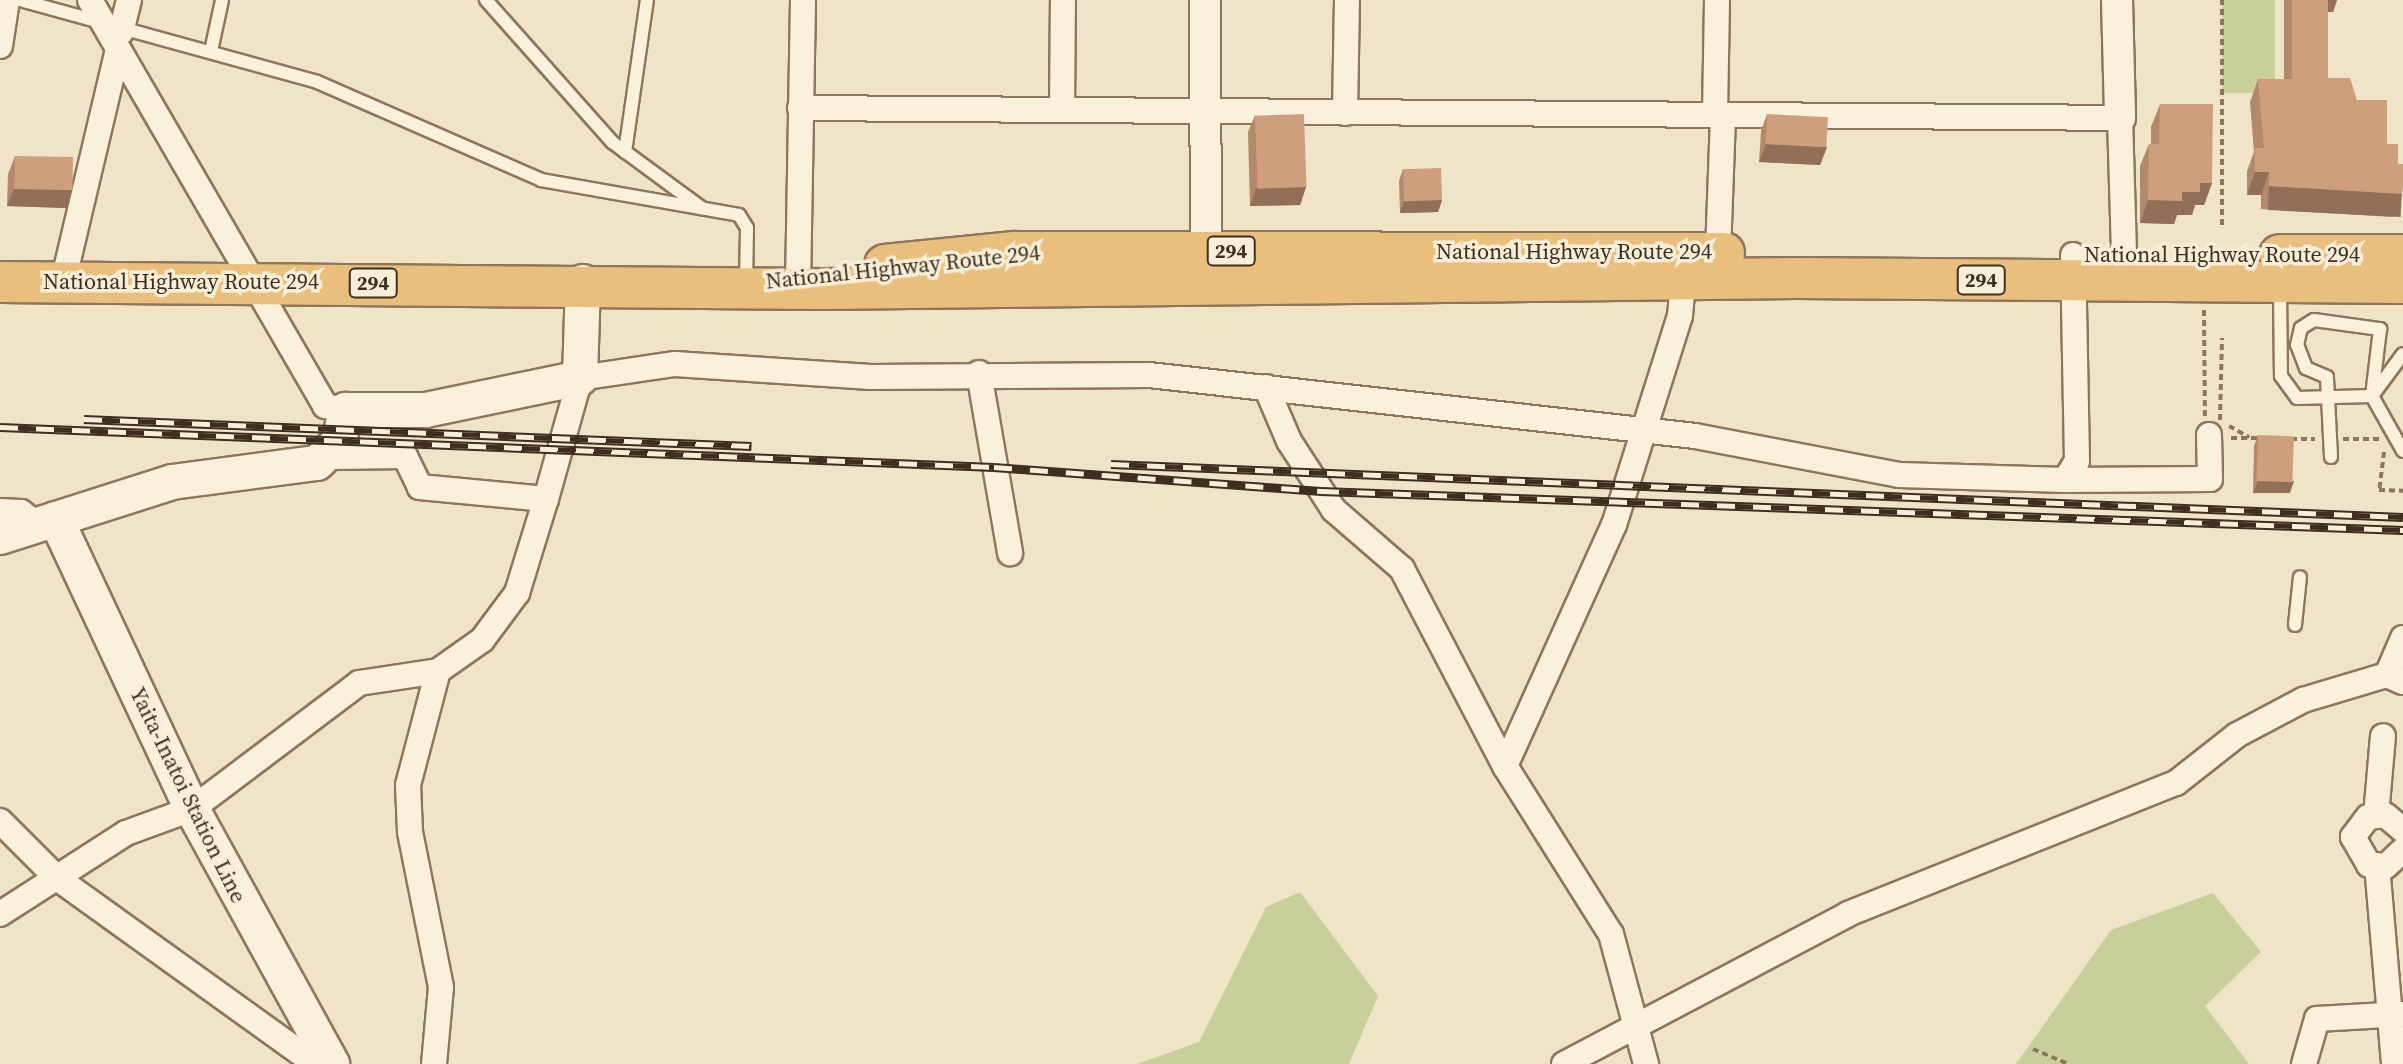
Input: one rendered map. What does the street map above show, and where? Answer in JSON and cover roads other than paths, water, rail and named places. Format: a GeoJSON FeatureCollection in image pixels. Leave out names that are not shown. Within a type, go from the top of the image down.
{"type":"FeatureCollection","features":[{"type":"Feature","properties":{"kind":"highway","name":"National Highway Route 294"},"geometry":{"type":"LineString","coordinates":[[0,282],[746,283],[798,281],[1014,252],[1207,266],[1683,281],[2073,268],[2124,256],[2403,283]]}},
{"type":"Feature","properties":{"kind":"highway","name":"National Highway Route 294"},"geometry":{"type":"LineString","coordinates":[[1207,266],[1718,253],[2073,268],[2280,269],[2403,255]]}},
{"type":"Feature","properties":{"kind":"main road"},"geometry":{"type":"LineString","coordinates":[[0,537],[172,482],[329,457],[346,410],[426,410],[580,378],[583,282]]}},
{"type":"Feature","properties":{"kind":"main road","name":"Yaita-Inatoi Station Line"},"geometry":{"type":"LineString","coordinates":[[47,522],[192,809],[332,1064]]}},
{"type":"Feature","properties":{"kind":"street"},"geometry":{"type":"LineString","coordinates":[[0,46],[7,0]]}},
{"type":"Feature","properties":{"kind":"street"},"geometry":{"type":"LineString","coordinates":[[90,0],[115,37],[251,283],[325,406],[346,410]]}},
{"type":"Feature","properties":{"kind":"street"},"geometry":{"type":"LineString","coordinates":[[63,282],[115,37],[129,0]]}},
{"type":"Feature","properties":{"kind":"street"},"geometry":{"type":"LineString","coordinates":[[798,281],[803,0]]}},
{"type":"Feature","properties":{"kind":"street"},"geometry":{"type":"LineString","coordinates":[[1062,110],[1063,0]]}},
{"type":"Feature","properties":{"kind":"street"},"geometry":{"type":"LineString","coordinates":[[1205,0],[1207,266]]}},
{"type":"Feature","properties":{"kind":"street"},"geometry":{"type":"LineString","coordinates":[[1345,113],[1347,0]]}},
{"type":"Feature","properties":{"kind":"street"},"geometry":{"type":"LineString","coordinates":[[1717,0],[1718,253]]}},
{"type":"Feature","properties":{"kind":"street"},"geometry":{"type":"LineString","coordinates":[[2117,0],[2124,256]]}},
{"type":"Feature","properties":{"kind":"street"},"geometry":{"type":"LineString","coordinates":[[800,108],[2120,118]]}},
{"type":"Feature","properties":{"kind":"street"},"geometry":{"type":"LineString","coordinates":[[2065,480],[2077,461],[2073,268]]}},
{"type":"Feature","properties":{"kind":"street"},"geometry":{"type":"LineString","coordinates":[[1505,766],[1614,525],[1680,316],[1683,281]]}},
{"type":"Feature","properties":{"kind":"street"},"geometry":{"type":"LineString","coordinates":[[0,914],[126,833],[192,809],[359,683],[438,671],[482,640],[517,593],[580,378],[675,364],[871,377],[979,373],[1149,375],[1645,430],[1899,475],[2065,480],[2210,479],[2215,428]]}},
{"type":"Feature","properties":{"kind":"street"},"geometry":{"type":"LineString","coordinates":[[979,373],[1010,553]]}},
{"type":"Feature","properties":{"kind":"street"},"geometry":{"type":"LineString","coordinates":[[1266,387],[1289,441],[1334,510],[1402,569],[1505,766],[1611,934],[1639,1021],[1646,1064]]}},
{"type":"Feature","properties":{"kind":"street"},"geometry":{"type":"LineString","coordinates":[[329,457],[405,456],[420,487],[546,499]]}},
{"type":"Feature","properties":{"kind":"street"},"geometry":{"type":"LineString","coordinates":[[0,511],[21,512],[47,522]]}},
{"type":"Feature","properties":{"kind":"street"},"geometry":{"type":"LineString","coordinates":[[1564,1064],[1639,1021],[1848,914],[2176,783],[2237,735],[2303,700],[2395,678],[2397,637]]}},
{"type":"Feature","properties":{"kind":"street"},"geometry":{"type":"LineString","coordinates":[[434,1064],[441,987],[410,832],[408,785],[438,671]]}},
{"type":"Feature","properties":{"kind":"street"},"geometry":{"type":"LineString","coordinates":[[2376,816],[2383,736]]}},
{"type":"Feature","properties":{"kind":"street"},"geometry":{"type":"LineString","coordinates":[[2403,830],[2393,818],[2376,816],[2361,822],[2353,837],[2361,860],[2377,865],[2394,862],[2403,850]]}},
{"type":"Feature","properties":{"kind":"street"},"geometry":{"type":"LineString","coordinates":[[0,821],[57,878],[316,1064]]}},
{"type":"Feature","properties":{"kind":"street"},"geometry":{"type":"LineString","coordinates":[[2377,865],[2397,1016],[2394,1064]]}},
{"type":"Feature","properties":{"kind":"street"},"geometry":{"type":"LineString","coordinates":[[2304,1064],[2317,1019],[2397,1016]]}},
{"type":"Feature","properties":{"kind":"lane"},"geometry":{"type":"LineString","coordinates":[[20,0],[115,37],[211,51],[317,82],[541,180],[739,215],[747,228],[746,283]]}},
{"type":"Feature","properties":{"kind":"lane"},"geometry":{"type":"LineString","coordinates":[[211,51],[222,0]]}},
{"type":"Feature","properties":{"kind":"lane"},"geometry":{"type":"LineString","coordinates":[[486,0],[625,152],[705,210]]}},
{"type":"Feature","properties":{"kind":"lane"},"geometry":{"type":"LineString","coordinates":[[625,152],[647,0]]}},
{"type":"Feature","properties":{"kind":"lane"},"geometry":{"type":"LineString","coordinates":[[2280,269],[2285,389],[2297,398],[2372,396]]}},
{"type":"Feature","properties":{"kind":"lane"},"geometry":{"type":"LineString","coordinates":[[2331,457],[2331,397],[2327,377],[2306,368],[2297,345],[2301,328],[2314,320],[2380,329],[2372,396],[2403,451]]}},
{"type":"Feature","properties":{"kind":"lane"},"geometry":{"type":"LineString","coordinates":[[2372,396],[2403,354]]}},
{"type":"Feature","properties":{"kind":"lane"},"geometry":{"type":"LineString","coordinates":[[2295,625],[2300,577]]}},
{"type":"Feature","properties":{"kind":"railway"},"geometry":{"type":"LineString","coordinates":[[84,419],[751,446]]}},
{"type":"Feature","properties":{"kind":"railway"},"geometry":{"type":"LineString","coordinates":[[0,427],[994,467],[1321,491],[2403,530]]}},
{"type":"Feature","properties":{"kind":"railway"},"geometry":{"type":"LineString","coordinates":[[1111,464],[2403,517]]}}]}
